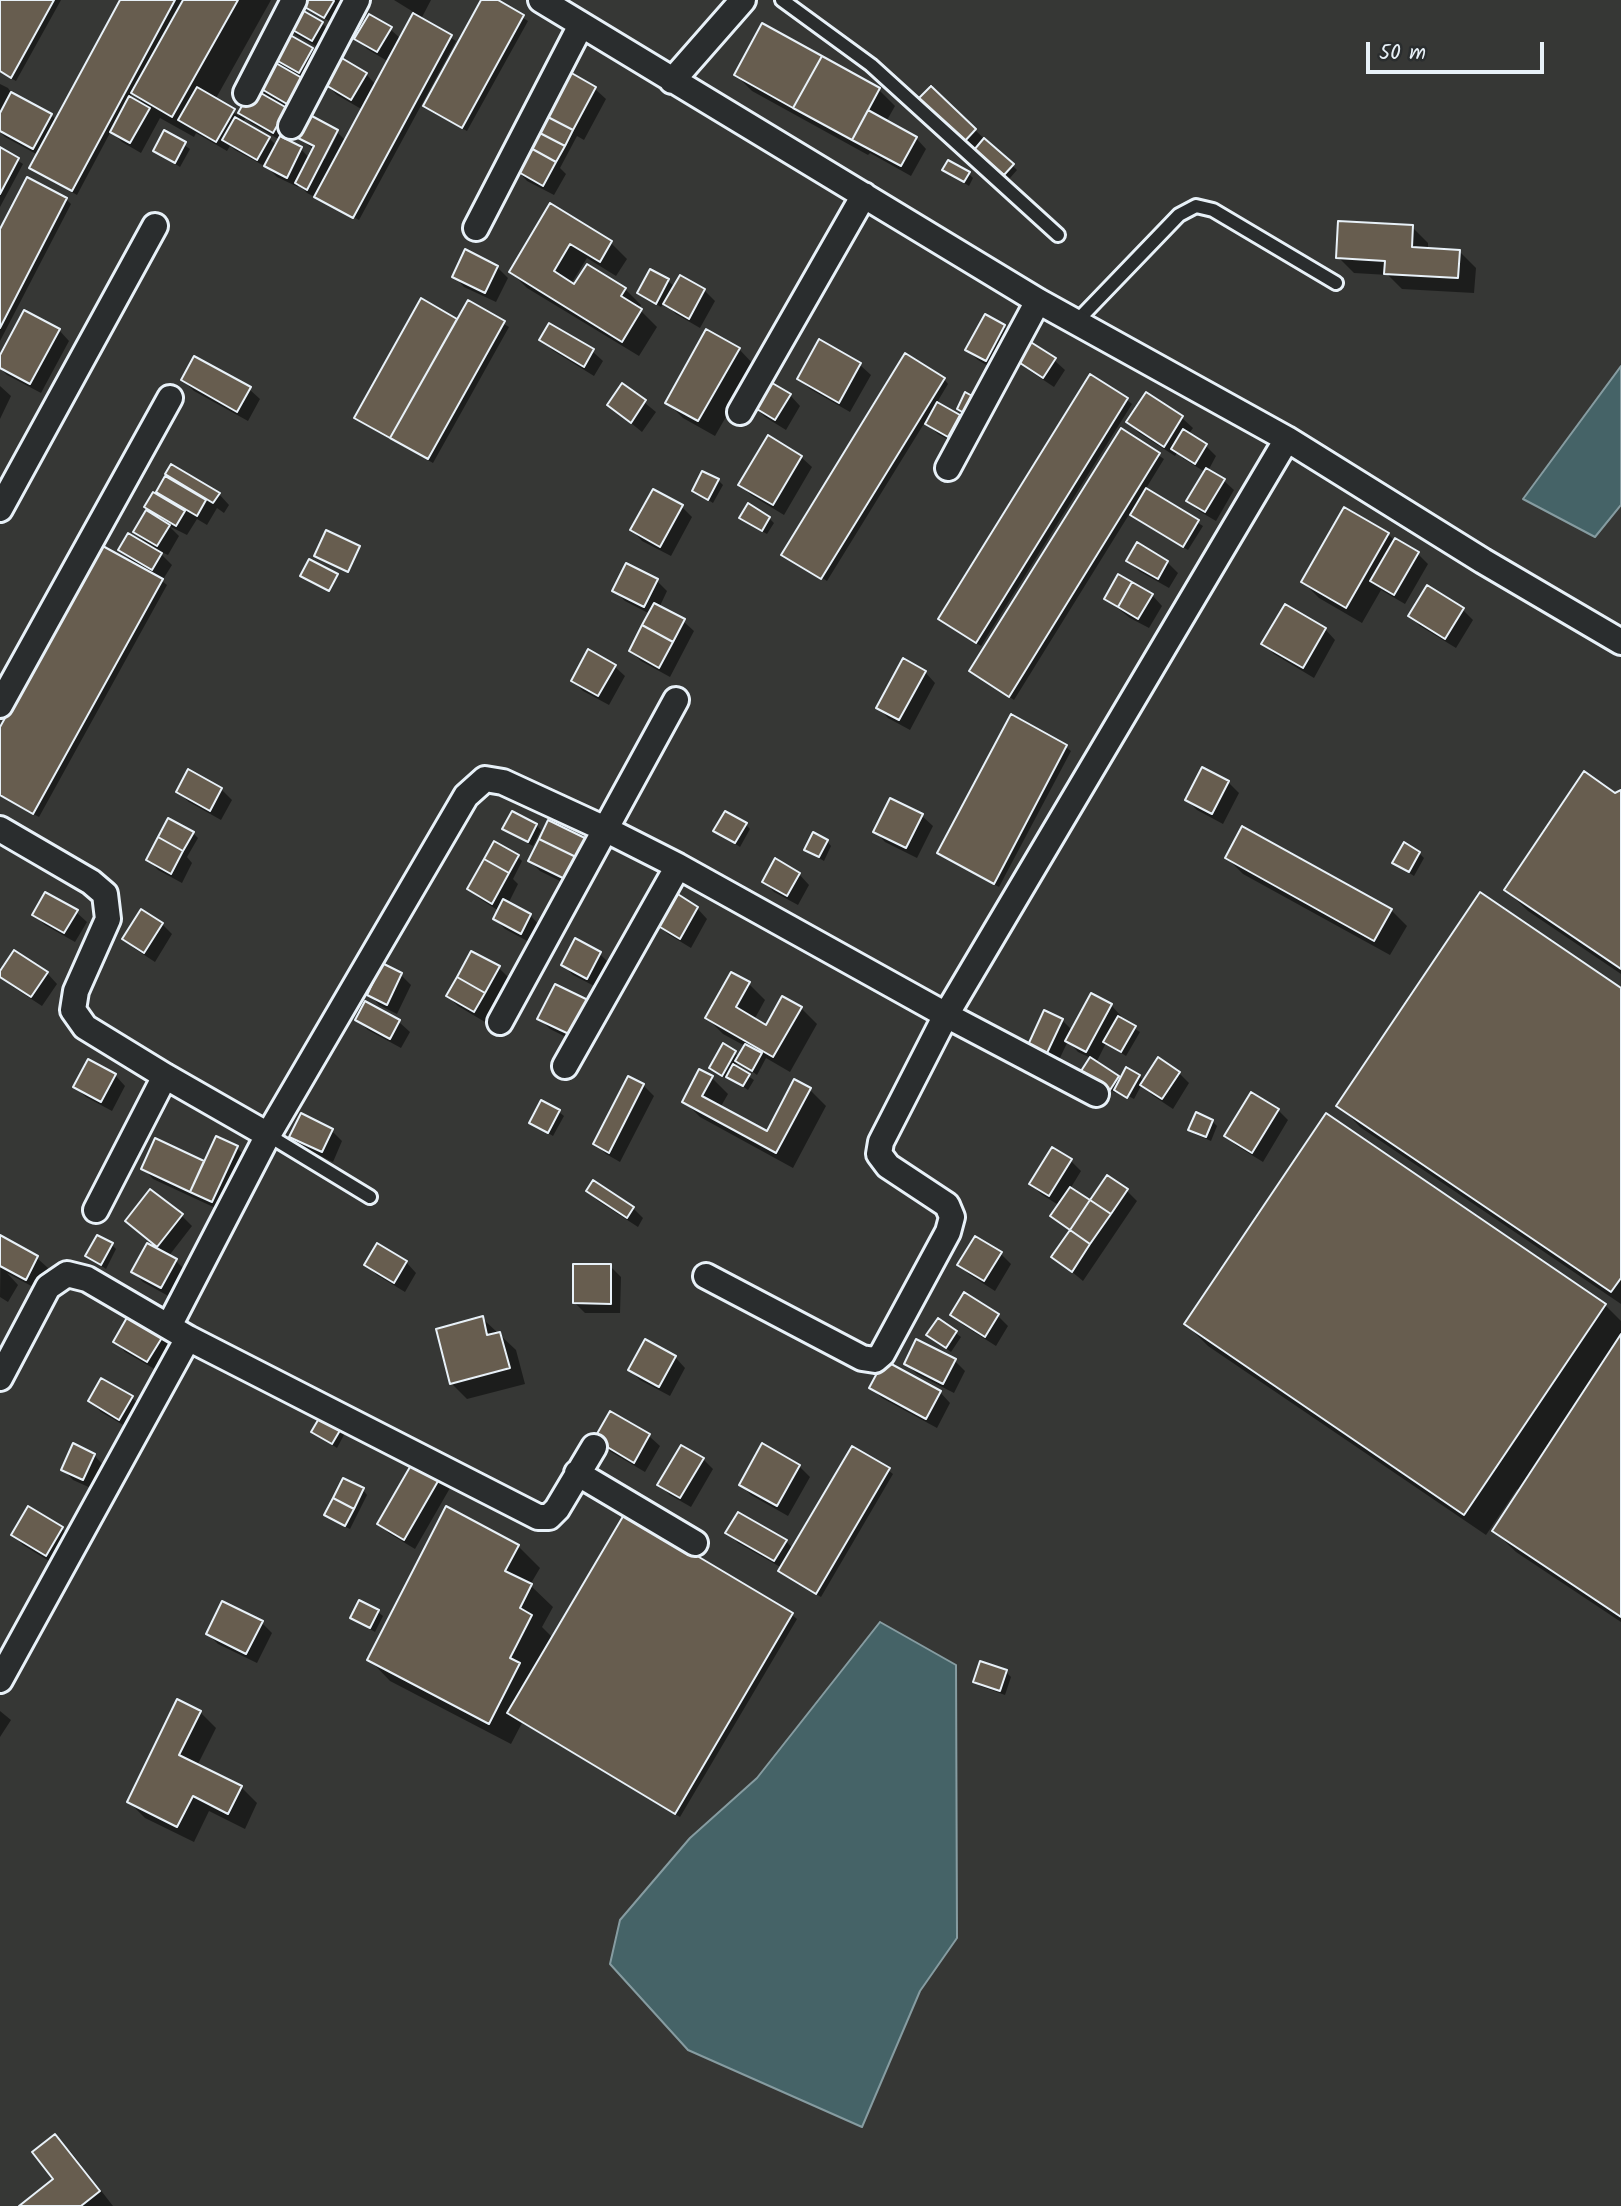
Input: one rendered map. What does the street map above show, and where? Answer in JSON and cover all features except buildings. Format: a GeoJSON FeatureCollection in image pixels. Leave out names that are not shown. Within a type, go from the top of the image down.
{"type":"FeatureCollection","features":[{"type":"Feature","properties":{"kind":"street"},"geometry":{"type":"LineString","coordinates":[[246,93],[294,0]]}},
{"type":"Feature","properties":{"kind":"street"},"geometry":{"type":"LineString","coordinates":[[291,127],[357,0]]}},
{"type":"Feature","properties":{"kind":"street"},"geometry":{"type":"LineString","coordinates":[[541,0],[1038,301],[1287,439],[1483,561],[1621,642]]}},
{"type":"Feature","properties":{"kind":"street"},"geometry":{"type":"LineString","coordinates":[[672,81],[743,0]]}},
{"type":"Feature","properties":{"kind":"street"},"geometry":{"type":"LineString","coordinates":[[476,228],[581,25]]}},
{"type":"Feature","properties":{"kind":"street"},"geometry":{"type":"LineString","coordinates":[[740,412],[864,195]]}},
{"type":"Feature","properties":{"kind":"street"},"geometry":{"type":"LineString","coordinates":[[0,509],[155,226]]}},
{"type":"Feature","properties":{"kind":"street"},"geometry":{"type":"LineString","coordinates":[[948,468],[1038,301]]}},
{"type":"Feature","properties":{"kind":"street"},"geometry":{"type":"LineString","coordinates":[[0,705],[170,398]]}},
{"type":"Feature","properties":{"kind":"street"},"geometry":{"type":"LineString","coordinates":[[706,1276],[862,1358],[875,1360],[882,1354],[948,1232],[952,1217],[947,1205],[887,1166],[879,1154],[881,1142],[946,1015],[1287,439]]}},
{"type":"Feature","properties":{"kind":"street"},"geometry":{"type":"LineString","coordinates":[[500,1022],[676,700]]}},
{"type":"Feature","properties":{"kind":"street"},"geometry":{"type":"LineString","coordinates":[[0,1680],[178,1332],[268,1135],[466,796],[485,779],[503,782],[678,866],[946,1015],[1096,1094]]}},
{"type":"Feature","properties":{"kind":"street"},"geometry":{"type":"LineString","coordinates":[[0,829],[91,882],[105,894],[108,919],[76,991],[73,1010],[85,1027],[268,1135]]}},
{"type":"Feature","properties":{"kind":"street"},"geometry":{"type":"LineString","coordinates":[[565,1066],[678,866]]}},
{"type":"Feature","properties":{"kind":"street"},"geometry":{"type":"LineString","coordinates":[[96,1210],[165,1076]]}},
{"type":"Feature","properties":{"kind":"street"},"geometry":{"type":"LineString","coordinates":[[0,1378],[48,1287],[67,1274],[87,1279],[178,1332],[538,1517],[549,1517],[557,1509],[594,1447]]}},
{"type":"Feature","properties":{"kind":"street"},"geometry":{"type":"LineString","coordinates":[[577,1473],[695,1543]]}},
{"type":"Feature","properties":{"kind":"lane"},"geometry":{"type":"LineString","coordinates":[[782,0],[872,65],[1058,235]]}},
{"type":"Feature","properties":{"kind":"lane"},"geometry":{"type":"LineString","coordinates":[[1076,322],[1179,215],[1196,206],[1213,210],[1336,284]]}},
{"type":"Feature","properties":{"kind":"lane"},"geometry":{"type":"LineString","coordinates":[[268,1135],[369,1197]]}},
{"type":"Feature","properties":{"kind":"water"},"geometry":{"type":"Polygon","coordinates":[[[1621,366],[1621,505],[1595,537],[1523,499],[1621,366]]]}},
{"type":"Feature","properties":{"kind":"water"},"geometry":{"type":"Polygon","coordinates":[[[880,1622],[956,1665],[957,1938],[920,1991],[862,2127],[688,2050],[610,1964],[620,1920],[690,1838],[757,1778],[880,1622]]]}}]}
